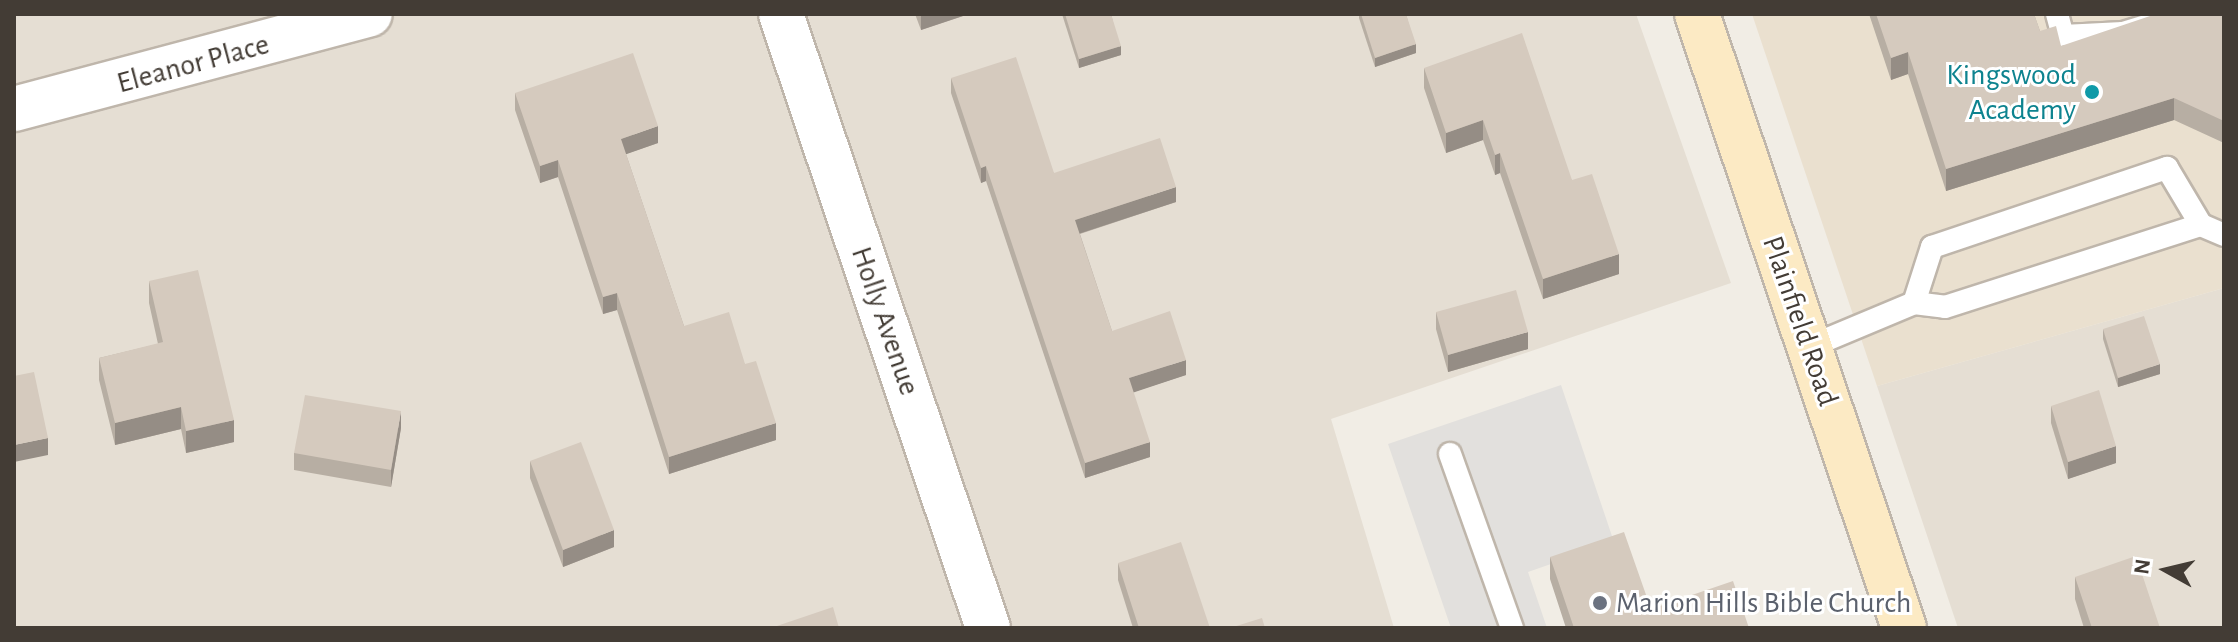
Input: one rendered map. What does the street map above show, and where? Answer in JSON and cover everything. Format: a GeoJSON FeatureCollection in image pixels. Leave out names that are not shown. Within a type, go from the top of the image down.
{"type":"FeatureCollection","features":[{"type":"Feature","properties":{"kind":"main road","name":"Plainfield Road"},"geometry":{"type":"LineString","coordinates":[[1697,14],[1904,628]]}},
{"type":"Feature","properties":{"kind":"street","name":"Eleanor Place"},"geometry":{"type":"LineString","coordinates":[[14,109],[370,14]]}},
{"type":"Feature","properties":{"kind":"street","name":"Holly Avenue"},"geometry":{"type":"LineString","coordinates":[[781,14],[988,628]]}},
{"type":"Feature","properties":{"kind":"lane"},"geometry":{"type":"LineString","coordinates":[[2057,14],[2063,36],[2123,33],[2185,14]]}},
{"type":"Feature","properties":{"kind":"lane"},"geometry":{"type":"LineString","coordinates":[[1914,303],[1932,247],[2167,168],[2201,225],[2224,235]]}},
{"type":"Feature","properties":{"kind":"lane"},"geometry":{"type":"LineString","coordinates":[[1809,347],[1914,303],[1945,307],[2201,225]]}},
{"type":"Feature","properties":{"kind":"lane"},"geometry":{"type":"LineString","coordinates":[[1450,454],[1512,628]]}},
{"type":"Feature","properties":{"kind":"shaded area"},"geometry":{"type":"Polygon","coordinates":[[[14,14],[1636,14],[1731,283],[1331,419],[1394,628],[14,628],[14,14]]]}},
{"type":"Feature","properties":{"kind":"shaded area"},"geometry":{"type":"Polygon","coordinates":[[[1752,14],[2224,14],[2224,288],[1877,386],[1752,14]]]}},
{"type":"Feature","properties":{"kind":"shaded area"},"geometry":{"type":"Polygon","coordinates":[[[2224,288],[2224,628],[1958,628],[1877,386],[2224,288]]]}},
{"type":"Feature","properties":{"kind":"shaded area"},"geometry":{"type":"Polygon","coordinates":[[[1561,385],[1614,542],[1528,572],[1547,628],[1451,628],[1388,444],[1561,385]]]}},
{"type":"Feature","properties":{"kind":"building"},"geometry":{"type":"Polygon","coordinates":[[[1065,14],[1111,14],[1121,46],[1079,59],[1065,14]]]}},
{"type":"Feature","properties":{"kind":"building"},"geometry":{"type":"Polygon","coordinates":[[[1361,14],[1406,14],[1416,44],[1375,58],[1361,14]]]}},
{"type":"Feature","properties":{"kind":"building","name":"Kingswood Academy"},"geometry":{"type":"Polygon","coordinates":[[[1876,14],[2034,14],[2040,31],[2056,26],[2061,46],[2156,14],[2224,14],[2224,121],[2174,98],[1946,169],[1908,52],[1891,58],[1876,14]]]}},
{"type":"Feature","properties":{"kind":"building"},"geometry":{"type":"Polygon","coordinates":[[[1522,33],[1572,180],[1592,174],[1619,254],[1543,279],[1500,153],[1495,155],[1483,120],[1446,133],[1424,68],[1522,33]]]}},
{"type":"Feature","properties":{"kind":"building"},"geometry":{"type":"Polygon","coordinates":[[[633,53],[658,126],[621,139],[684,326],[729,312],[745,364],[756,361],[776,423],[669,457],[617,293],[603,297],[558,160],[540,166],[515,93],[633,53]]]}},
{"type":"Feature","properties":{"kind":"building"},"geometry":{"type":"Polygon","coordinates":[[[1016,57],[1054,173],[1160,138],[1176,187],[1075,220],[1112,331],[1170,311],[1186,360],[1129,378],[1150,442],[1085,463],[986,166],[981,168],[951,78],[1016,57]]]}},
{"type":"Feature","properties":{"kind":"building"},"geometry":{"type":"Polygon","coordinates":[[[198,270],[234,420],[186,431],[181,407],[115,423],[99,358],[163,342],[149,281],[198,270]]]}},
{"type":"Feature","properties":{"kind":"building"},"geometry":{"type":"Polygon","coordinates":[[[1516,290],[1528,332],[1448,355],[1436,312],[1516,290]]]}},
{"type":"Feature","properties":{"kind":"building"},"geometry":{"type":"Polygon","coordinates":[[[2144,316],[2160,364],[2118,378],[2103,329],[2144,316]]]}},
{"type":"Feature","properties":{"kind":"building"},"geometry":{"type":"Polygon","coordinates":[[[34,372],[48,438],[14,445],[14,376],[34,372]]]}},
{"type":"Feature","properties":{"kind":"building"},"geometry":{"type":"Polygon","coordinates":[[[2099,390],[2116,446],[2068,462],[2051,406],[2099,390]]]}},
{"type":"Feature","properties":{"kind":"building"},"geometry":{"type":"Polygon","coordinates":[[[305,395],[401,411],[391,470],[294,453],[305,395]]]}},
{"type":"Feature","properties":{"kind":"building"},"geometry":{"type":"Polygon","coordinates":[[[581,442],[614,530],[563,550],[530,461],[581,442]]]}},
{"type":"Feature","properties":{"kind":"building"},"geometry":{"type":"Polygon","coordinates":[[[1624,532],[1651,609],[1733,581],[1749,628],[1574,628],[1550,557],[1624,532]]]}},
{"type":"Feature","properties":{"kind":"building"},"geometry":{"type":"Polygon","coordinates":[[[1181,542],[1210,628],[1139,628],[1118,563],[1181,542]]]}},
{"type":"Feature","properties":{"kind":"building"},"geometry":{"type":"Polygon","coordinates":[[[2136,556],[2160,628],[2092,628],[2075,577],[2136,556]]]}},
{"type":"Feature","properties":{"kind":"building"},"geometry":{"type":"Polygon","coordinates":[[[833,607],[839,628],[771,628],[833,607]]]}},
{"type":"Feature","properties":{"kind":"building"},"geometry":{"type":"Polygon","coordinates":[[[1262,618],[1265,628],[1230,628],[1262,618]]]}},
{"type":"Feature","properties":{"kind":"place","name":"Kingswood Academy"},"geometry":{"type":"Point","coordinates":[2092,92]}},
{"type":"Feature","properties":{"kind":"place","name":"Marion Hills Bible Church"},"geometry":{"type":"Point","coordinates":[1600,603]}}]}
